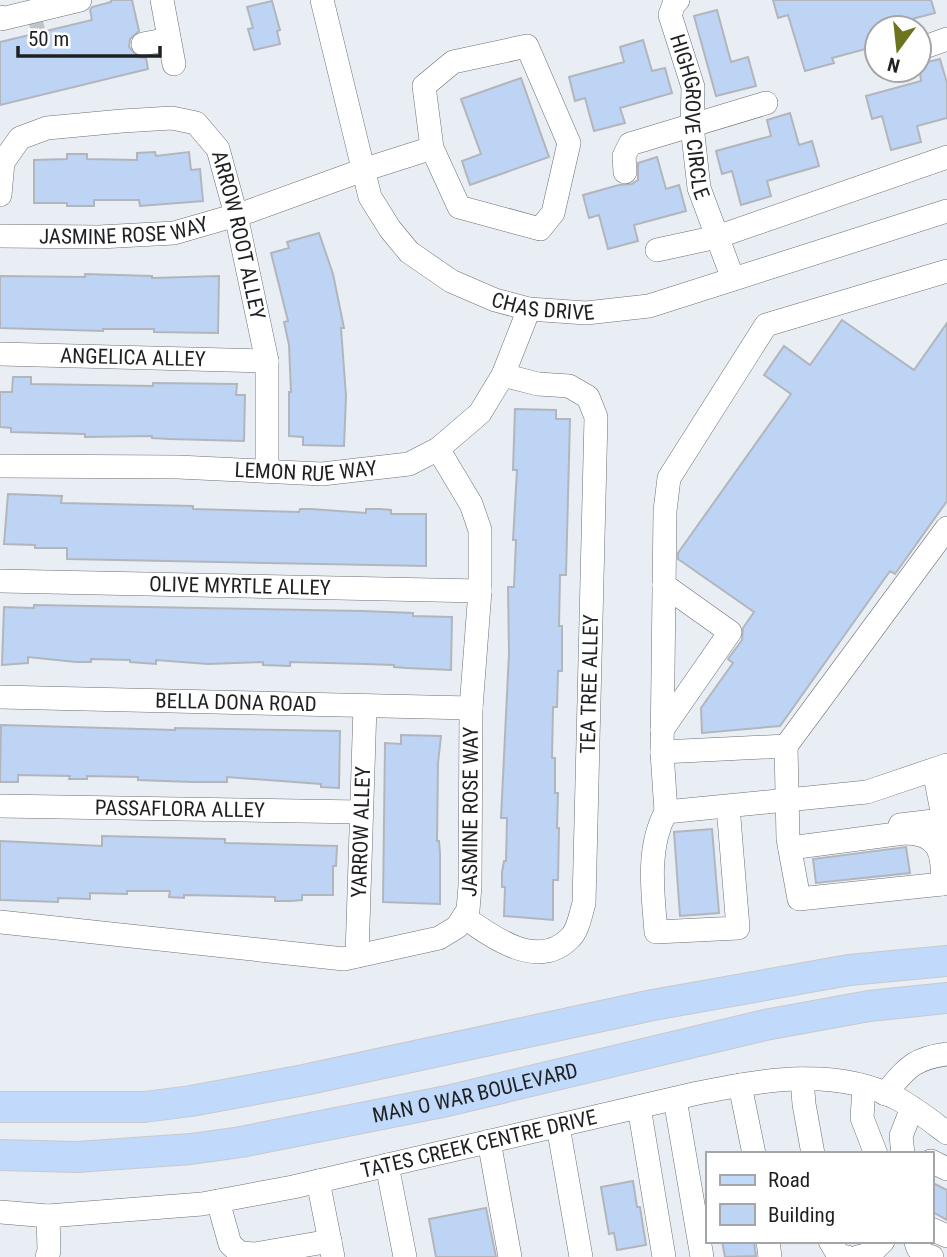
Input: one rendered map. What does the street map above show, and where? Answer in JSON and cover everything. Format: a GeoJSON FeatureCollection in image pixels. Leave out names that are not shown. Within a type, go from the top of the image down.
{"type":"FeatureCollection","features":[{"type":"Feature","properties":{"kind":"main road"},"geometry":{"type":"LineString","coordinates":[[0,1107],[144,1107],[191,1101],[317,1077],[653,1004],[849,970],[947,961]]}},
{"type":"Feature","properties":{"kind":"main road","name":"MAN O WAR BOULEVARD"},"geometry":{"type":"LineString","coordinates":[[0,1155],[77,1157],[191,1149],[241,1142],[447,1101],[765,1025],[869,1006],[947,998]]}},
{"type":"Feature","properties":{"kind":"street"},"geometry":{"type":"LineString","coordinates":[[162,0],[174,64]]}},
{"type":"Feature","properties":{"kind":"street","name":"CHAS DRIVE"},"geometry":{"type":"LineString","coordinates":[[322,0],[370,197],[390,229],[409,252],[451,281],[495,300],[529,309],[586,313],[649,306],[947,211]]}},
{"type":"Feature","properties":{"kind":"street","name":"HIGHGROVE CIRCLE"},"geometry":{"type":"LineString","coordinates":[[678,0],[670,15],[693,87],[692,125],[699,188],[733,279]]}},
{"type":"Feature","properties":{"kind":"street"},"geometry":{"type":"LineString","coordinates":[[1,18],[74,2]]}},
{"type":"Feature","properties":{"kind":"street"},"geometry":{"type":"LineString","coordinates":[[1,18],[19,30],[37,27],[59,20],[74,2]]}},
{"type":"Feature","properties":{"kind":"street"},"geometry":{"type":"LineString","coordinates":[[142,44],[169,39]]}},
{"type":"Feature","properties":{"kind":"street"},"geometry":{"type":"LineString","coordinates":[[527,46],[569,143],[554,213],[540,229],[459,206],[432,148],[424,86],[453,61],[527,46]]}},
{"type":"Feature","properties":{"kind":"street"},"geometry":{"type":"LineString","coordinates":[[625,173],[624,156],[630,144],[766,103]]}},
{"type":"Feature","properties":{"kind":"street","name":"ARROW ROOT ALLEY"},"geometry":{"type":"LineString","coordinates":[[0,195],[3,162],[20,138],[47,128],[172,118],[196,123],[218,149],[236,215],[267,361],[267,471]]}},
{"type":"Feature","properties":{"kind":"street","name":"JASMINE ROSE WAY"},"geometry":{"type":"LineString","coordinates":[[0,236],[99,237],[174,233],[236,215],[432,148]]}},
{"type":"Feature","properties":{"kind":"street"},"geometry":{"type":"LineString","coordinates":[[657,250],[717,237],[947,157]]}},
{"type":"Feature","properties":{"kind":"street"},"geometry":{"type":"LineString","coordinates":[[728,806],[738,928],[656,932],[652,869],[660,822],[666,812],[662,741],[664,585],[669,478],[766,325],[941,276]]}},
{"type":"Feature","properties":{"kind":"street","name":"LEMON RUE WAY"},"geometry":{"type":"LineString","coordinates":[[0,466],[177,467],[323,474],[409,464],[438,449],[480,413],[503,375],[529,309]]}},
{"type":"Feature","properties":{"kind":"street","name":"ANGELICA ALLEY"},"geometry":{"type":"LineString","coordinates":[[0,354],[267,361]]}},
{"type":"Feature","properties":{"kind":"street","name":"TEA TREE ALLEY"},"geometry":{"type":"LineString","coordinates":[[464,917],[490,936],[510,946],[531,951],[554,950],[572,937],[584,903],[596,417],[588,397],[569,386],[538,384],[503,375]]}},
{"type":"Feature","properties":{"kind":"street","name":"JASMINE ROSE WAY"},"geometry":{"type":"LineString","coordinates":[[0,922],[326,959],[344,959],[439,938],[457,927],[468,910],[470,886],[471,708],[480,591],[480,530],[471,504],[438,449]]}},
{"type":"Feature","properties":{"kind":"street"},"geometry":{"type":"LineString","coordinates":[[789,843],[920,833],[930,838],[941,855],[944,881],[799,899],[789,843],[786,746],[947,528]]}},
{"type":"Feature","properties":{"kind":"street","name":"OLIVE MYRTLE ALLEY"},"geometry":{"type":"LineString","coordinates":[[0,581],[480,591]]}},
{"type":"Feature","properties":{"kind":"street"},"geometry":{"type":"LineString","coordinates":[[662,741],[730,632],[664,585]]}},
{"type":"Feature","properties":{"kind":"street","name":"BELLA DONA ROAD"},"geometry":{"type":"LineString","coordinates":[[0,697],[471,708]]}},
{"type":"Feature","properties":{"kind":"street","name":"YARROW ALLEY"},"geometry":{"type":"LineString","coordinates":[[357,956],[365,706]]}},
{"type":"Feature","properties":{"kind":"street"},"geometry":{"type":"LineString","coordinates":[[662,741],[786,746]]}},
{"type":"Feature","properties":{"kind":"street"},"geometry":{"type":"LineString","coordinates":[[666,812],[867,792],[941,767],[945,828],[789,843]]}},
{"type":"Feature","properties":{"kind":"street","name":"PASSAFLORA ALLEY"},"geometry":{"type":"LineString","coordinates":[[0,806],[361,812]]}},
{"type":"Feature","properties":{"kind":"street"},"geometry":{"type":"LineString","coordinates":[[875,1152],[862,1118],[875,1091],[909,1066],[928,1057],[947,1054]]}},
{"type":"Feature","properties":{"kind":"street"},"geometry":{"type":"LineString","coordinates":[[802,1079],[813,1152]]}},
{"type":"Feature","properties":{"kind":"street","name":"TATES CREEK CENTRE DRIVE"},"geometry":{"type":"LineString","coordinates":[[0,1212],[48,1216],[218,1201],[318,1181],[740,1085],[802,1079],[833,1081],[875,1091],[912,1108],[947,1133]]}},
{"type":"Feature","properties":{"kind":"street"},"geometry":{"type":"LineString","coordinates":[[740,1085],[754,1152]]}},
{"type":"Feature","properties":{"kind":"street"},"geometry":{"type":"LineString","coordinates":[[675,1099],[702,1257]]}},
{"type":"Feature","properties":{"kind":"street"},"geometry":{"type":"LineString","coordinates":[[639,1107],[664,1257]]}},
{"type":"Feature","properties":{"kind":"street"},"geometry":{"type":"LineString","coordinates":[[907,1151],[904,1125],[912,1108]]}},
{"type":"Feature","properties":{"kind":"street"},"geometry":{"type":"LineString","coordinates":[[558,1126],[581,1257]]}},
{"type":"Feature","properties":{"kind":"street"},"geometry":{"type":"LineString","coordinates":[[489,1141],[510,1257]]}},
{"type":"Feature","properties":{"kind":"street"},"geometry":{"type":"LineString","coordinates":[[387,1165],[405,1257]]}},
{"type":"Feature","properties":{"kind":"street"},"geometry":{"type":"LineString","coordinates":[[218,1201],[230,1244],[240,1253],[332,1249],[318,1181]]}},
{"type":"Feature","properties":{"kind":"street"},"geometry":{"type":"LineString","coordinates":[[47,1257],[48,1216]]}},
{"type":"Feature","properties":{"kind":"street"},"geometry":{"type":"LineString","coordinates":[[831,1243],[839,1256],[847,1257]]}},
{"type":"Feature","properties":{"kind":"street"},"geometry":{"type":"LineString","coordinates":[[858,1257],[870,1254],[881,1243]]}},
{"type":"Feature","properties":{"kind":"street"},"geometry":{"type":"LineString","coordinates":[[916,1243],[921,1253],[932,1257]]}},
{"type":"Feature","properties":{"kind":"building"},"geometry":{"type":"Polygon","coordinates":[[[111,0],[132,0],[139,31],[130,39],[129,47],[138,57],[146,58],[148,69],[0,105],[0,42],[92,20],[92,7],[111,0]]]}},
{"type":"Feature","properties":{"kind":"building"},"geometry":{"type":"Polygon","coordinates":[[[773,0],[931,0],[935,13],[863,14],[863,50],[832,58],[834,63],[805,71],[788,15],[778,18],[773,0]]]}},
{"type":"Feature","properties":{"kind":"building"},"geometry":{"type":"Polygon","coordinates":[[[272,1],[280,30],[277,31],[280,44],[254,50],[248,29],[253,28],[247,7],[272,1]]]}},
{"type":"Feature","properties":{"kind":"building"},"geometry":{"type":"Polygon","coordinates":[[[717,10],[731,62],[748,57],[756,86],[716,96],[694,16],[717,10]]]}},
{"type":"Feature","properties":{"kind":"building"},"geometry":{"type":"Polygon","coordinates":[[[643,40],[652,71],[665,68],[672,93],[620,108],[625,123],[594,131],[585,98],[575,101],[569,77],[624,62],[620,47],[643,40]]]}},
{"type":"Feature","properties":{"kind":"building"},"geometry":{"type":"Polygon","coordinates":[[[940,59],[947,83],[947,118],[917,126],[921,142],[891,150],[882,116],[872,119],[866,96],[910,84],[933,84],[933,61],[940,59]]]}},
{"type":"Feature","properties":{"kind":"building"},"geometry":{"type":"Polygon","coordinates":[[[521,78],[549,157],[470,185],[462,161],[481,154],[461,99],[521,78]]]}},
{"type":"Feature","properties":{"kind":"building"},"geometry":{"type":"Polygon","coordinates":[[[790,113],[799,145],[812,141],[819,166],[767,181],[771,196],[741,205],[732,171],[722,174],[716,151],[771,136],[767,120],[790,113]]]}},
{"type":"Feature","properties":{"kind":"building"},"geometry":{"type":"Polygon","coordinates":[[[155,152],[156,156],[189,152],[191,170],[200,169],[203,201],[140,206],[139,200],[94,200],[94,206],[34,203],[34,160],[67,159],[67,154],[87,154],[87,159],[137,160],[137,153],[155,152]]]}},
{"type":"Feature","properties":{"kind":"building"},"geometry":{"type":"Polygon","coordinates":[[[657,157],[666,189],[679,185],[686,211],[634,225],[638,241],[608,249],[599,215],[589,218],[583,195],[632,184],[638,180],[638,163],[657,157]]]}},
{"type":"Feature","properties":{"kind":"building"},"geometry":{"type":"Polygon","coordinates":[[[319,233],[333,274],[344,328],[341,328],[346,396],[344,446],[303,445],[303,437],[289,436],[289,345],[284,322],[288,321],[271,253],[289,248],[287,242],[319,233]]]}},
{"type":"Feature","properties":{"kind":"building"},"geometry":{"type":"Polygon","coordinates":[[[85,274],[152,278],[219,276],[218,333],[154,332],[154,329],[103,331],[0,328],[0,276],[85,277],[85,274]]]}},
{"type":"Feature","properties":{"kind":"building"},"geometry":{"type":"Polygon","coordinates":[[[842,320],[914,370],[947,323],[947,501],[895,574],[890,571],[780,726],[702,733],[701,708],[733,663],[728,659],[742,640],[743,628],[754,612],[678,559],[678,553],[791,394],[764,375],[784,346],[810,365],[842,320]]]}},
{"type":"Feature","properties":{"kind":"building"},"geometry":{"type":"Polygon","coordinates":[[[13,377],[31,377],[31,384],[237,384],[236,395],[245,395],[244,441],[152,436],[85,437],[85,434],[11,432],[11,428],[0,427],[0,392],[12,392],[13,377]]]}},
{"type":"Feature","properties":{"kind":"building"},"geometry":{"type":"Polygon","coordinates":[[[515,409],[556,410],[556,419],[570,419],[566,575],[560,575],[562,671],[558,671],[557,707],[553,707],[552,758],[555,758],[559,828],[558,880],[553,880],[553,920],[504,916],[505,887],[502,887],[502,872],[506,861],[507,818],[501,818],[509,653],[508,587],[514,587],[516,540],[513,540],[517,470],[513,470],[515,409]]]}},
{"type":"Feature","properties":{"kind":"building"},"geometry":{"type":"Polygon","coordinates":[[[8,494],[62,496],[61,503],[299,512],[300,509],[311,509],[366,513],[366,509],[380,509],[391,510],[391,514],[426,514],[426,566],[67,559],[67,548],[4,544],[8,494]]]}},
{"type":"Feature","properties":{"kind":"building"},"geometry":{"type":"Polygon","coordinates":[[[34,605],[363,611],[452,617],[451,670],[394,665],[290,662],[290,666],[263,665],[263,662],[208,664],[156,660],[156,664],[91,659],[91,662],[76,662],[28,657],[28,663],[2,665],[4,607],[34,608],[34,605]]]}},
{"type":"Feature","properties":{"kind":"building"},"geometry":{"type":"Polygon","coordinates":[[[1,725],[340,731],[339,788],[321,787],[321,784],[227,777],[227,782],[192,782],[138,780],[138,777],[87,776],[87,779],[69,779],[70,776],[18,775],[18,782],[0,782],[1,725]]]}},
{"type":"Feature","properties":{"kind":"building"},"geometry":{"type":"Polygon","coordinates":[[[401,735],[441,736],[437,841],[440,853],[440,904],[383,902],[385,743],[401,744],[401,735]]]}},
{"type":"Feature","properties":{"kind":"building"},"geometry":{"type":"Polygon","coordinates":[[[712,829],[719,913],[680,916],[674,832],[712,829]]]}},
{"type":"Feature","properties":{"kind":"building"},"geometry":{"type":"Polygon","coordinates":[[[102,836],[225,839],[225,843],[337,846],[336,866],[333,866],[333,895],[302,895],[302,900],[275,901],[275,897],[184,895],[184,898],[169,897],[170,891],[127,891],[127,894],[90,893],[90,899],[58,898],[58,902],[0,900],[0,841],[102,846],[102,836]]]}},
{"type":"Feature","properties":{"kind":"building"},"geometry":{"type":"Polygon","coordinates":[[[906,847],[910,873],[816,883],[813,859],[906,847]]]}},
{"type":"Feature","properties":{"kind":"building"},"geometry":{"type":"Polygon","coordinates":[[[633,1181],[646,1245],[617,1250],[614,1233],[609,1234],[601,1187],[633,1181]]]}},
{"type":"Feature","properties":{"kind":"building"},"geometry":{"type":"Polygon","coordinates":[[[933,1183],[947,1190],[947,1220],[933,1212],[933,1183]]]}},
{"type":"Feature","properties":{"kind":"building"},"geometry":{"type":"Polygon","coordinates":[[[486,1208],[496,1257],[436,1257],[429,1219],[486,1208]]]}},
{"type":"Feature","properties":{"kind":"building"},"geometry":{"type":"Polygon","coordinates":[[[722,1243],[754,1243],[756,1256],[725,1257],[722,1243]]]}},
{"type":"Feature","properties":{"kind":"tunnel"},"geometry":{"type":"LineString","coordinates":[[30,28],[44,25]]}}]}
